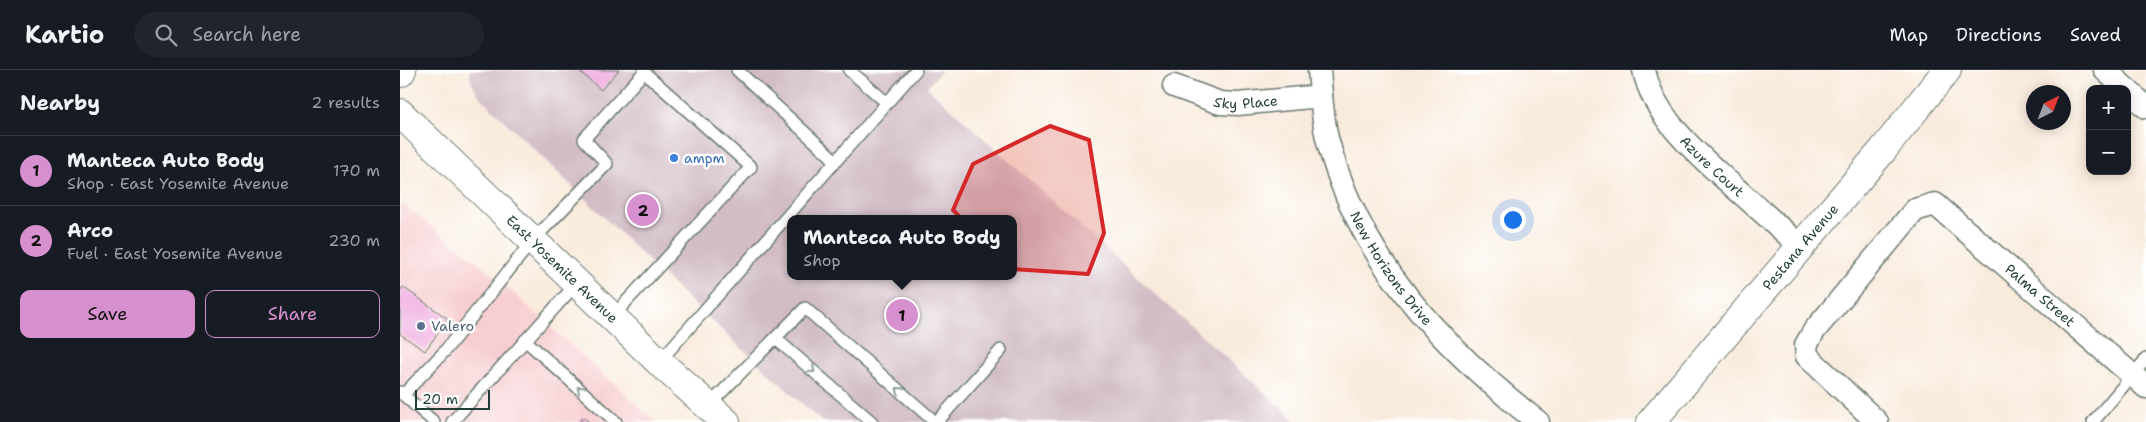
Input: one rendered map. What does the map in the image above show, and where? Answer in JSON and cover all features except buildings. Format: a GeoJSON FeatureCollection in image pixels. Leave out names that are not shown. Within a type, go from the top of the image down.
{"type":"FeatureCollection","features":[{"type":"Feature","properties":{"kind":"street","name":"New Horizons Drive"},"geometry":{"type":"LineString","coordinates":[[1319,70],[1327,137],[1352,209],[1384,266],[1425,319],[1491,385],[1538,422]]}},
{"type":"Feature","properties":{"kind":"street","name":"Azure Court"},"geometry":{"type":"LineString","coordinates":[[1644,70],[1656,101],[1672,126],[1691,147],[1800,246]]}},
{"type":"Feature","properties":{"kind":"street","name":"Pestana Avenue"},"geometry":{"type":"LineString","coordinates":[[1651,422],[1882,150],[1947,70]]}},
{"type":"Feature","properties":{"kind":"street"},"geometry":{"type":"LineString","coordinates":[[2105,70],[2121,85]]}},
{"type":"Feature","properties":{"kind":"street","name":"Sky Place"},"geometry":{"type":"LineString","coordinates":[[1174,86],[1220,103],[1238,104],[1321,96]]}},
{"type":"Feature","properties":{"kind":"street"},"geometry":{"type":"LineString","coordinates":[[2131,94],[2146,107]]}},
{"type":"Feature","properties":{"kind":"street","name":"East Yosemite Avenue"},"geometry":{"type":"LineString","coordinates":[[400,113],[612,318],[717,414]]}},
{"type":"Feature","properties":{"kind":"street","name":"Palma Street"},"geometry":{"type":"LineString","coordinates":[[1877,422],[1807,356],[1806,345],[1814,331],[1914,210],[1936,204],[2141,374]]}},
{"type":"Feature","properties":{"kind":"lane"},"geometry":{"type":"LineString","coordinates":[[737,70],[836,161]]}},
{"type":"Feature","properties":{"kind":"lane"},"geometry":{"type":"LineString","coordinates":[[849,70],[886,103]]}},
{"type":"Feature","properties":{"kind":"lane"},"geometry":{"type":"LineString","coordinates":[[788,215],[916,70]]}},
{"type":"Feature","properties":{"kind":"lane"},"geometry":{"type":"LineString","coordinates":[[434,422],[402,393],[444,352],[533,240],[607,164],[584,139],[644,72],[751,167],[612,318]]}},
{"type":"Feature","properties":{"kind":"lane"},"geometry":{"type":"LineString","coordinates":[[659,362],[787,217]]}},
{"type":"Feature","properties":{"kind":"lane"},"geometry":{"type":"LineString","coordinates":[[452,422],[577,283]]}},
{"type":"Feature","properties":{"kind":"lane"},"geometry":{"type":"LineString","coordinates":[[717,414],[775,338],[805,308],[936,422],[1001,350]]}},
{"type":"Feature","properties":{"kind":"lane"},"geometry":{"type":"LineString","coordinates":[[775,338],[872,422]]}},
{"type":"Feature","properties":{"kind":"lane"},"geometry":{"type":"LineString","coordinates":[[525,340],[616,422]]}},
{"type":"Feature","properties":{"kind":"lane"},"geometry":{"type":"LineString","coordinates":[[2093,422],[2141,374]]}},
{"type":"Feature","properties":{"kind":"highlighted area"},"geometry":{"type":"Polygon","coordinates":[[[1050,126],[1089,140],[1104,233],[1088,274],[1011,269],[953,210],[973,164],[1050,126]]]}},
{"type":"Feature","properties":{"kind":"shaded area"},"geometry":{"type":"Polygon","coordinates":[[[470,70],[942,70],[927,87],[1297,422],[822,422],[684,295],[480,97],[470,79],[470,70]]]}},
{"type":"Feature","properties":{"kind":"shaded area"},"geometry":{"type":"Polygon","coordinates":[[[400,202],[488,270],[656,422],[400,422],[400,202]]]}},
{"type":"Feature","properties":{"kind":"place","name":"ampm"},"geometry":{"type":"Point","coordinates":[674,158]}},
{"type":"Feature","properties":{"kind":"place","name":"Arco"},"geometry":{"type":"Point","coordinates":[643,210]}},
{"type":"Feature","properties":{"kind":"place","name":"Manteca Auto Body"},"geometry":{"type":"Point","coordinates":[902,315]}},
{"type":"Feature","properties":{"kind":"place","name":"Valero"},"geometry":{"type":"Point","coordinates":[421,326]}}]}
